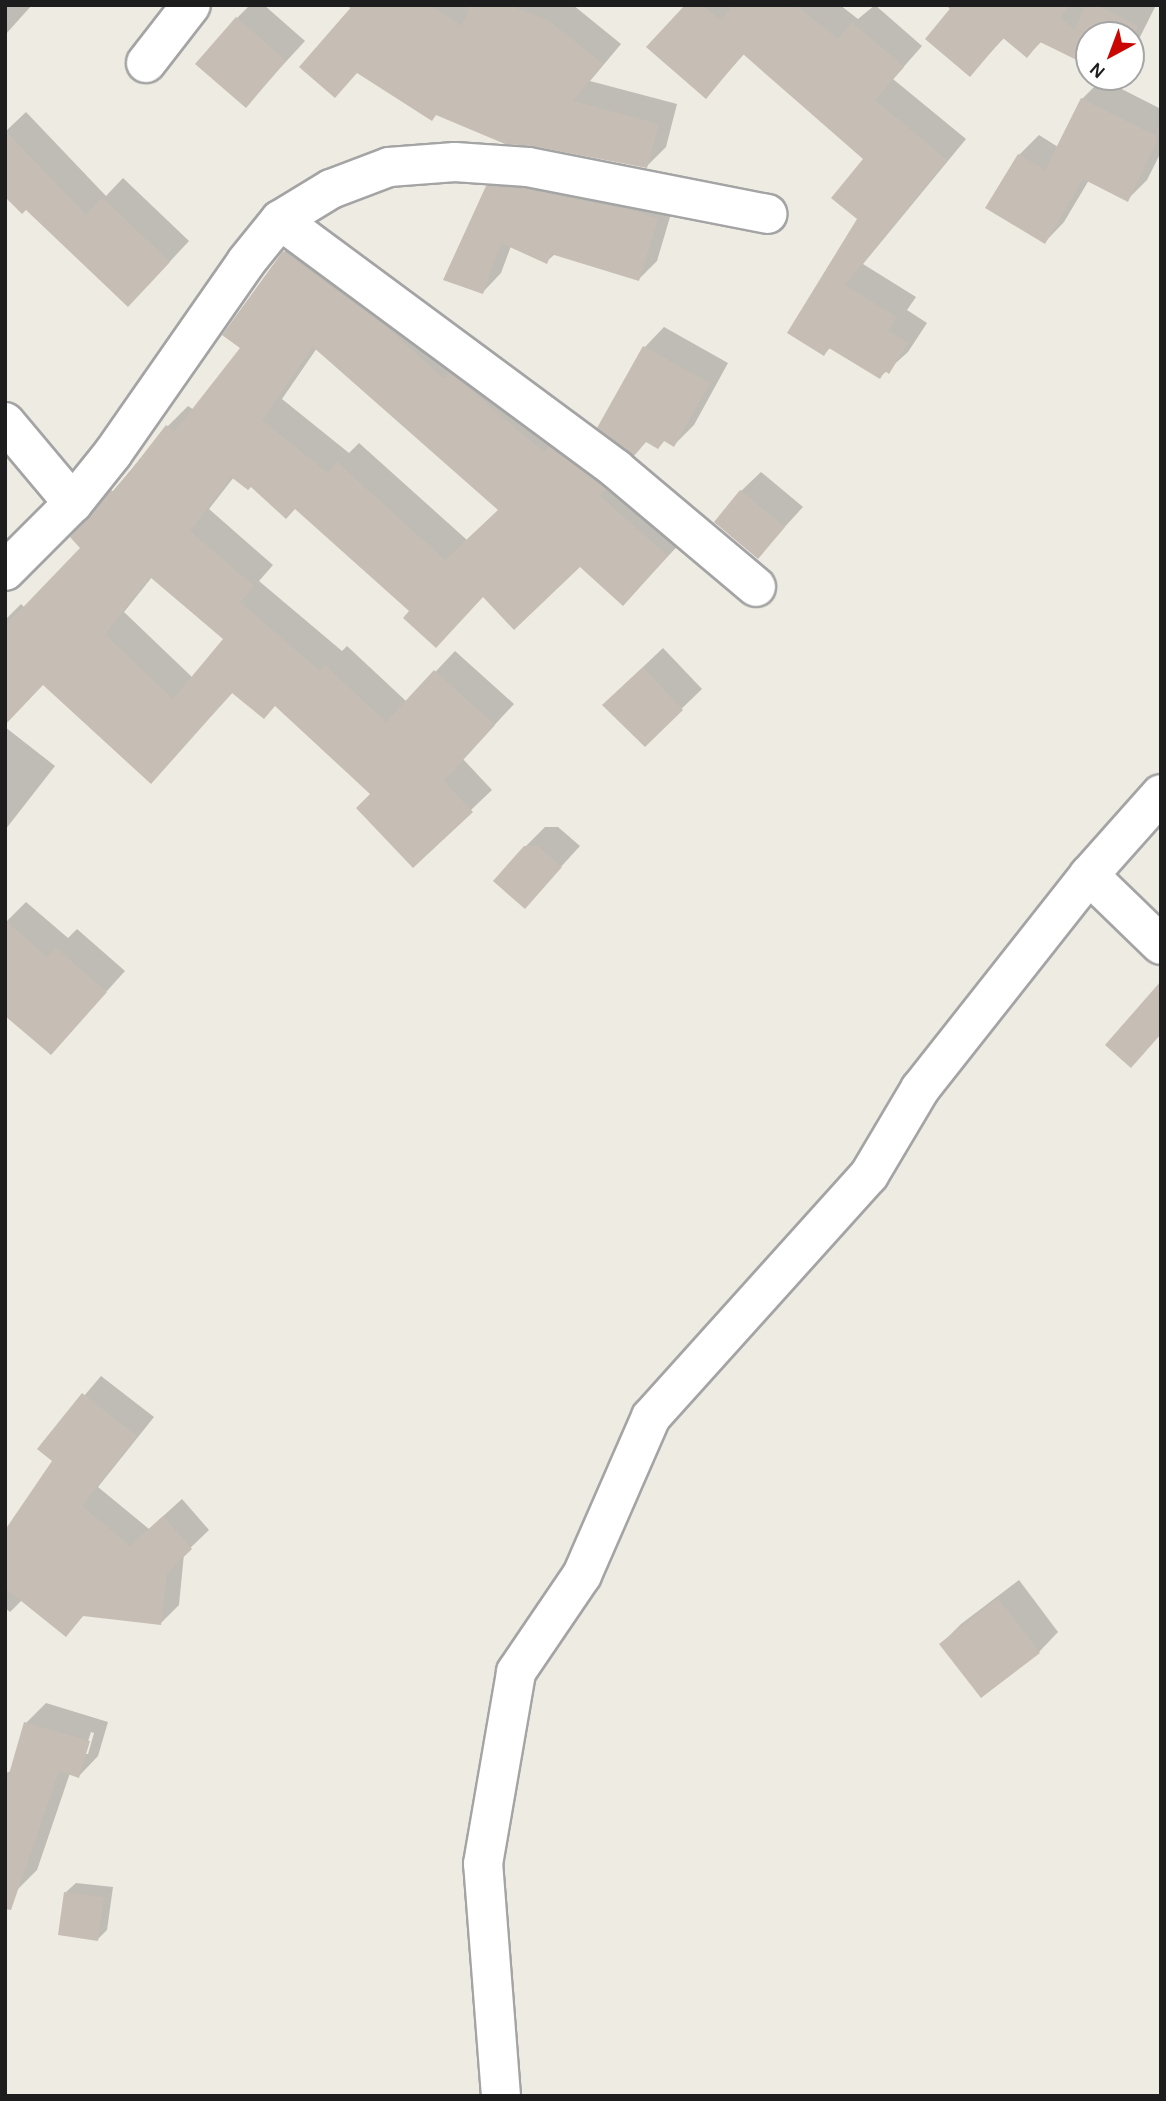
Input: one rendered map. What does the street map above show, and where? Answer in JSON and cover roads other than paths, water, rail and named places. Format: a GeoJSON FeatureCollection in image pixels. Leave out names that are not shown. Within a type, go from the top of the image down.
{"type":"FeatureCollection","features":[{"type":"Feature","properties":{"kind":"street"},"geometry":{"type":"LineString","coordinates":[[146,63],[191,5]]}},
{"type":"Feature","properties":{"kind":"street"},"geometry":{"type":"LineString","coordinates":[[5,571],[73,503],[280,220],[331,189],[389,167],[455,162],[528,167],[767,214]]}},
{"type":"Feature","properties":{"kind":"street"},"geometry":{"type":"LineString","coordinates":[[280,220],[616,469],[756,587]]}},
{"type":"Feature","properties":{"kind":"street"},"geometry":{"type":"LineString","coordinates":[[5,422],[73,503]]}},
{"type":"Feature","properties":{"kind":"street"},"geometry":{"type":"LineString","coordinates":[[501,2096],[482,1864],[516,1672],[582,1575],[651,1417],[869,1175],[920,1089],[1089,875],[1161,794]]}},
{"type":"Feature","properties":{"kind":"street"},"geometry":{"type":"LineString","coordinates":[[1089,875],[1161,945]]}}]}
